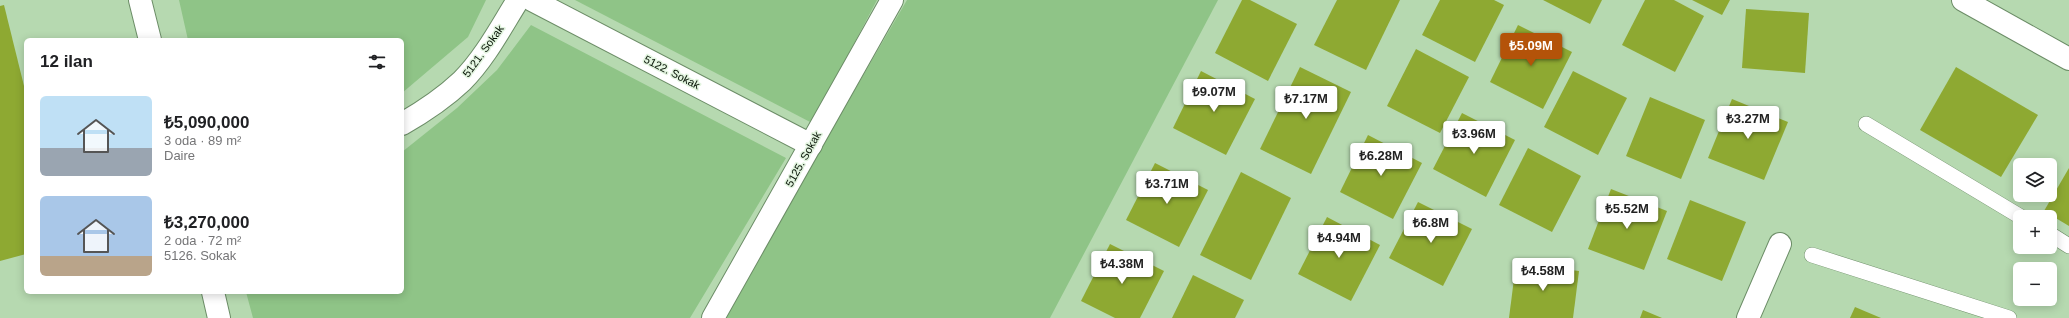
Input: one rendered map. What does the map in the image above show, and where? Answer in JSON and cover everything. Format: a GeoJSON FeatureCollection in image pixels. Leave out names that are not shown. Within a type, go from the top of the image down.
{"type":"FeatureCollection","features":[{"type":"Feature","properties":{"kind":"street"},"geometry":{"type":"LineString","coordinates":[[140,0],[150,38]]}},
{"type":"Feature","properties":{"kind":"street","name":"5121. Sokak"},"geometry":{"type":"LineString","coordinates":[[404,123],[426,110],[462,80],[489,47],[518,0]]}},
{"type":"Feature","properties":{"kind":"street","name":"5122. Sokak"},"geometry":{"type":"LineString","coordinates":[[532,0],[811,145]]}},
{"type":"Feature","properties":{"kind":"street","name":"5125. Sokak"},"geometry":{"type":"LineString","coordinates":[[712,318],[892,0]]}},
{"type":"Feature","properties":{"kind":"street"},"geometry":{"type":"LineString","coordinates":[[1963,0],[2069,59]]}},
{"type":"Feature","properties":{"kind":"street"},"geometry":{"type":"LineString","coordinates":[[1748,318],[1780,244]]}},
{"type":"Feature","properties":{"kind":"street"},"geometry":{"type":"LineString","coordinates":[[213,294],[219,318]]}},
{"type":"Feature","properties":{"kind":"lane"},"geometry":{"type":"LineString","coordinates":[[1866,124],[2013,212]]}},
{"type":"Feature","properties":{"kind":"lane"},"geometry":{"type":"LineString","coordinates":[[2057,238],[2069,246]]}},
{"type":"Feature","properties":{"kind":"lane"},"geometry":{"type":"LineString","coordinates":[[1812,255],[2009,318]]}},
{"type":"Feature","properties":{"kind":"green space"},"geometry":{"type":"Polygon","coordinates":[[[179,0],[486,0],[468,37],[404,91],[404,38],[188,38],[179,0]]]}},
{"type":"Feature","properties":{"kind":"green space"},"geometry":{"type":"Polygon","coordinates":[[[575,0],[877,0],[812,123],[575,0]]]}},
{"type":"Feature","properties":{"kind":"green space"},"geometry":{"type":"Polygon","coordinates":[[[907,0],[1218,0],[1050,318],[722,318],[907,0]]]}},
{"type":"Feature","properties":{"kind":"green space"},"geometry":{"type":"Polygon","coordinates":[[[531,25],[786,158],[690,318],[253,318],[247,294],[404,294],[404,150],[457,108],[497,70],[531,25]]]}},
{"type":"Feature","properties":{"kind":"building"},"geometry":{"type":"Polygon","coordinates":[[[1242,0],[1250,0],[1297,24],[1268,81],[1215,53],[1242,0]]]}},
{"type":"Feature","properties":{"kind":"building"},"geometry":{"type":"Polygon","coordinates":[[[1337,0],[1400,0],[1366,70],[1314,45],[1337,0]]]}},
{"type":"Feature","properties":{"kind":"building"},"geometry":{"type":"Polygon","coordinates":[[[1440,0],[1494,0],[1504,5],[1475,62],[1422,35],[1440,0]]]}},
{"type":"Feature","properties":{"kind":"building"},"geometry":{"type":"Polygon","coordinates":[[[1543,0],[1602,0],[1590,24],[1543,0]]]}},
{"type":"Feature","properties":{"kind":"building"},"geometry":{"type":"Polygon","coordinates":[[[1645,0],[1674,0],[1704,16],[1675,72],[1622,45],[1645,0]]]}},
{"type":"Feature","properties":{"kind":"building"},"geometry":{"type":"Polygon","coordinates":[[[1692,0],[1730,0],[1722,15],[1692,0]]]}},
{"type":"Feature","properties":{"kind":"building"},"geometry":{"type":"Polygon","coordinates":[[[4,5],[24,86],[24,255],[0,261],[0,6],[4,5]]]}},
{"type":"Feature","properties":{"kind":"building"},"geometry":{"type":"Polygon","coordinates":[[[1746,9],[1809,13],[1805,73],[1742,68],[1746,9]]]}},
{"type":"Feature","properties":{"kind":"building"},"geometry":{"type":"Polygon","coordinates":[[[1518,25],[1572,52],[1543,109],[1490,82],[1518,25]]]}},
{"type":"Feature","properties":{"kind":"building"},"geometry":{"type":"Polygon","coordinates":[[[1416,49],[1469,77],[1440,133],[1387,106],[1416,49]]]}},
{"type":"Feature","properties":{"kind":"building"},"geometry":{"type":"Polygon","coordinates":[[[1300,67],[1351,92],[1311,174],[1260,149],[1300,67]]]}},
{"type":"Feature","properties":{"kind":"building"},"geometry":{"type":"Polygon","coordinates":[[[1956,67],[2038,115],[2001,177],[1920,130],[1956,67]]]}},
{"type":"Feature","properties":{"kind":"building"},"geometry":{"type":"Polygon","coordinates":[[[1201,71],[1255,99],[1226,155],[1173,128],[1201,71]]]}},
{"type":"Feature","properties":{"kind":"building"},"geometry":{"type":"Polygon","coordinates":[[[1573,71],[1627,98],[1598,155],[1544,127],[1573,71]]]}},
{"type":"Feature","properties":{"kind":"building"},"geometry":{"type":"Polygon","coordinates":[[[1650,97],[1705,120],[1681,179],[1626,156],[1650,97]]]}},
{"type":"Feature","properties":{"kind":"building"},"geometry":{"type":"Polygon","coordinates":[[[1732,99],[1788,122],[1764,180],[1708,158],[1732,99]]]}},
{"type":"Feature","properties":{"kind":"building"},"geometry":{"type":"Polygon","coordinates":[[[1462,113],[1515,140],[1486,197],[1433,169],[1462,113]]]}},
{"type":"Feature","properties":{"kind":"building"},"geometry":{"type":"Polygon","coordinates":[[[1368,135],[1422,163],[1393,219],[1340,192],[1368,135]]]}},
{"type":"Feature","properties":{"kind":"building"},"geometry":{"type":"Polygon","coordinates":[[[1528,148],[1581,176],[1552,232],[1499,205],[1528,148]]]}},
{"type":"Feature","properties":{"kind":"building"},"geometry":{"type":"Polygon","coordinates":[[[1155,163],[1208,190],[1179,247],[1126,220],[1155,163]]]}},
{"type":"Feature","properties":{"kind":"building"},"geometry":{"type":"Polygon","coordinates":[[[2069,168],[2069,226],[2057,219],[2057,210],[2045,210],[2049,202],[2057,202],[2057,189],[2069,168]]]}},
{"type":"Feature","properties":{"kind":"building"},"geometry":{"type":"Polygon","coordinates":[[[1241,172],[1291,198],[1251,280],[1200,255],[1241,172]]]}},
{"type":"Feature","properties":{"kind":"building"},"geometry":{"type":"Polygon","coordinates":[[[1611,189],[1667,211],[1644,270],[1588,249],[1611,189]]]}},
{"type":"Feature","properties":{"kind":"building"},"geometry":{"type":"Polygon","coordinates":[[[1690,200],[1746,222],[1722,281],[1667,259],[1690,200]]]}},
{"type":"Feature","properties":{"kind":"building"},"geometry":{"type":"Polygon","coordinates":[[[1418,202],[1472,229],[1443,286],[1389,258],[1418,202]]]}},
{"type":"Feature","properties":{"kind":"building"},"geometry":{"type":"Polygon","coordinates":[[[1327,217],[1380,245],[1351,301],[1298,274],[1327,217]]]}},
{"type":"Feature","properties":{"kind":"building"},"geometry":{"type":"Polygon","coordinates":[[[1110,244],[1164,271],[1140,318],[1115,318],[1081,301],[1110,244]]]}},
{"type":"Feature","properties":{"kind":"building"},"geometry":{"type":"Polygon","coordinates":[[[1516,263],[1579,271],[1573,318],[1509,318],[1516,263]]]}},
{"type":"Feature","properties":{"kind":"building"},"geometry":{"type":"Polygon","coordinates":[[[1193,275],[1244,300],[1235,318],[1172,318],[1193,275]]]}},
{"type":"Feature","properties":{"kind":"building"},"geometry":{"type":"Polygon","coordinates":[[[1855,307],[1881,318],[1850,318],[1855,307]]]}},
{"type":"Feature","properties":{"kind":"building"},"geometry":{"type":"Polygon","coordinates":[[[1643,310],[1662,318],[1640,318],[1643,310]]]}}]}
